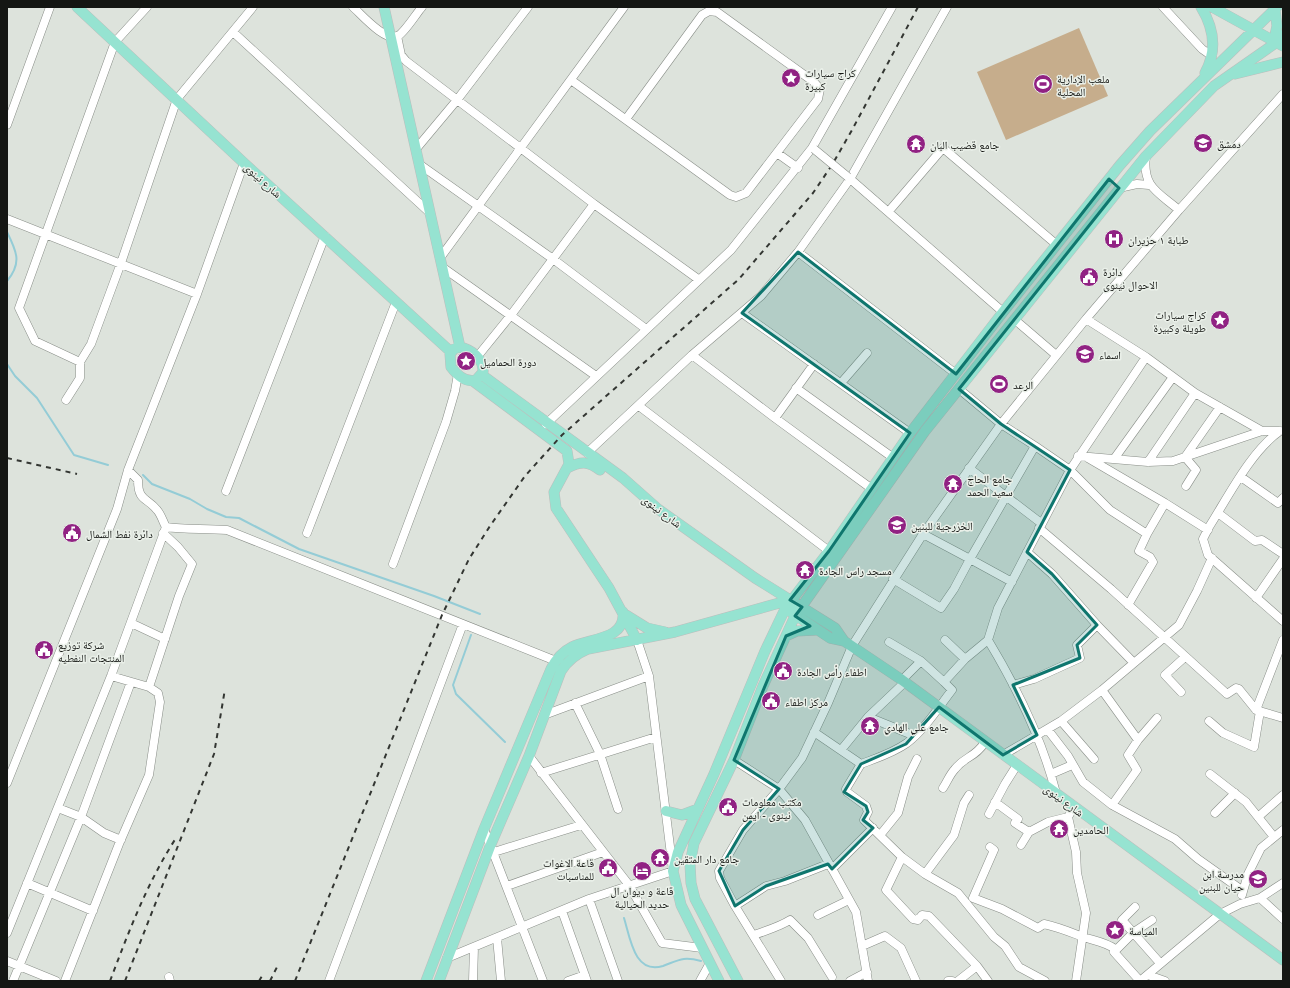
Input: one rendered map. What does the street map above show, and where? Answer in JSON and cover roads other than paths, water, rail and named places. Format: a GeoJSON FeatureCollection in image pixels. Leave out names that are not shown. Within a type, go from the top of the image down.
{"type":"FeatureCollection","features":[{"type":"Feature","properties":{"kind":"main road","name":"شارع نينوى"},"geometry":{"type":"LineString","coordinates":[[77,7],[396,302],[455,350]]}},
{"type":"Feature","properties":{"kind":"main road"},"geometry":{"type":"LineString","coordinates":[[384,7],[394,37],[419,164],[441,263],[455,350],[450,364],[458,374],[467,380],[477,378],[483,368],[477,357],[469,350],[455,350]]}},
{"type":"Feature","properties":{"kind":"main road"},"geometry":{"type":"LineString","coordinates":[[1200,81],[1212,56],[1212,33],[1209,22],[1201,7]]}},
{"type":"Feature","properties":{"kind":"main road"},"geometry":{"type":"LineString","coordinates":[[1212,7],[1253,31],[1279,41]]}},
{"type":"Feature","properties":{"kind":"main road"},"geometry":{"type":"LineString","coordinates":[[720,981],[681,905],[674,871],[678,852],[788,604],[829,551],[872,489],[892,457],[910,433],[1003,312],[1109,179],[1150,130],[1278,8]]}},
{"type":"Feature","properties":{"kind":"main road"},"geometry":{"type":"LineString","coordinates":[[1278,8],[1277,26],[1279,41]]}},
{"type":"Feature","properties":{"kind":"main road"},"geometry":{"type":"LineString","coordinates":[[738,981],[695,899],[691,883],[690,864],[694,843],[734,760],[763,686],[795,616],[925,431],[1119,188],[1146,156],[1208,92],[1228,76],[1279,41]]}},
{"type":"Feature","properties":{"kind":"main road"},"geometry":{"type":"LineString","coordinates":[[1228,76],[1283,62]]}},
{"type":"Feature","properties":{"kind":"main road"},"geometry":{"type":"LineString","coordinates":[[1109,179],[1119,188]]}},
{"type":"Feature","properties":{"kind":"main road","name":"شارع نينوى"},"geometry":{"type":"LineString","coordinates":[[477,378],[623,478],[630,486],[658,509],[723,555],[788,604],[795,616],[816,630],[835,640],[848,644],[903,681],[1283,960]]}},
{"type":"Feature","properties":{"kind":"main road"},"geometry":{"type":"LineString","coordinates":[[477,378],[564,448],[569,459],[567,468],[554,492],[556,508],[623,612],[637,640]]}},
{"type":"Feature","properties":{"kind":"main road"},"geometry":{"type":"LineString","coordinates":[[567,468],[581,462],[590,463],[618,482],[630,486]]}},
{"type":"Feature","properties":{"kind":"main road","name":"شارع نينوى"},"geometry":{"type":"LineString","coordinates":[[788,604],[802,607],[835,628],[848,644]]}},
{"type":"Feature","properties":{"kind":"main road"},"geometry":{"type":"LineString","coordinates":[[439,981],[447,958],[493,848],[561,671],[574,651],[675,632],[788,604]]}},
{"type":"Feature","properties":{"kind":"main road"},"geometry":{"type":"LineString","coordinates":[[623,612],[634,621],[647,628],[675,632]]}},
{"type":"Feature","properties":{"kind":"main road"},"geometry":{"type":"LineString","coordinates":[[426,981],[484,829],[556,661],[614,633],[621,626],[623,612]]}},
{"type":"Feature","properties":{"kind":"main road"},"geometry":{"type":"LineString","coordinates":[[786,636],[797,631],[816,630]]}},
{"type":"Feature","properties":{"kind":"main road"},"geometry":{"type":"LineString","coordinates":[[753,681],[763,686]]}},
{"type":"Feature","properties":{"kind":"main road"},"geometry":{"type":"LineString","coordinates":[[666,811],[682,815],[698,809]]}},
{"type":"Feature","properties":{"kind":"street"},"geometry":{"type":"LineString","coordinates":[[7,125],[50,7]]}},
{"type":"Feature","properties":{"kind":"street"},"geometry":{"type":"LineString","coordinates":[[80,362],[35,341],[19,308],[47,235],[115,42],[147,7]]}},
{"type":"Feature","properties":{"kind":"street"},"geometry":{"type":"LineString","coordinates":[[66,400],[80,378],[80,362],[91,344],[121,263],[177,99],[253,7]]}},
{"type":"Feature","properties":{"kind":"street"},"geometry":{"type":"LineString","coordinates":[[354,7],[380,32],[394,37],[404,60],[594,204],[698,279]]}},
{"type":"Feature","properties":{"kind":"street"},"geometry":{"type":"LineString","coordinates":[[394,37],[422,7]]}},
{"type":"Feature","properties":{"kind":"street"},"geometry":{"type":"LineString","coordinates":[[416,149],[457,100],[528,7]]}},
{"type":"Feature","properties":{"kind":"street"},"geometry":{"type":"LineString","coordinates":[[596,376],[441,263],[479,206],[624,7]]}},
{"type":"Feature","properties":{"kind":"street"},"geometry":{"type":"LineString","coordinates":[[546,424],[730,250],[813,148],[892,7]]}},
{"type":"Feature","properties":{"kind":"street"},"geometry":{"type":"LineString","coordinates":[[587,453],[639,406],[692,354],[761,296],[798,252],[849,178],[947,7]]}},
{"type":"Feature","properties":{"kind":"street"},"geometry":{"type":"LineString","coordinates":[[1163,7],[1202,49],[1212,56]]}},
{"type":"Feature","properties":{"kind":"street"},"geometry":{"type":"LineString","coordinates":[[571,80],[733,196],[740,197],[746,193],[818,99],[820,93],[819,86],[714,11],[709,11],[702,15],[626,119]]}},
{"type":"Feature","properties":{"kind":"street"},"geometry":{"type":"LineString","coordinates":[[233,32],[430,213]]}},
{"type":"Feature","properties":{"kind":"street"},"geometry":{"type":"LineString","coordinates":[[781,981],[735,906],[720,878],[719,871],[743,830],[779,789],[802,758],[814,732],[848,644],[969,468],[1001,424],[1056,354],[1179,210],[1283,94]]}},
{"type":"Feature","properties":{"kind":"street"},"geometry":{"type":"LineString","coordinates":[[813,148],[889,211],[1003,312]]}},
{"type":"Feature","properties":{"kind":"street"},"geometry":{"type":"LineString","coordinates":[[889,211],[943,148],[1057,246]]}},
{"type":"Feature","properties":{"kind":"street"},"geometry":{"type":"LineString","coordinates":[[777,153],[798,168]]}},
{"type":"Feature","properties":{"kind":"street"},"geometry":{"type":"LineString","coordinates":[[1146,156],[1146,174],[1149,185],[1179,210]]}},
{"type":"Feature","properties":{"kind":"street"},"geometry":{"type":"LineString","coordinates":[[7,783],[117,508],[128,470],[197,294],[244,163]]}},
{"type":"Feature","properties":{"kind":"street"},"geometry":{"type":"LineString","coordinates":[[419,164],[553,259],[646,329]]}},
{"type":"Feature","properties":{"kind":"street"},"geometry":{"type":"LineString","coordinates":[[1119,188],[1131,185],[1149,185]]}},
{"type":"Feature","properties":{"kind":"street"},"geometry":{"type":"LineString","coordinates":[[477,357],[511,315],[594,204]]}},
{"type":"Feature","properties":{"kind":"street"},"geometry":{"type":"LineString","coordinates":[[7,219],[197,294]]}},
{"type":"Feature","properties":{"kind":"street"},"geometry":{"type":"LineString","coordinates":[[226,491],[325,236]]}},
{"type":"Feature","properties":{"kind":"street"},"geometry":{"type":"LineString","coordinates":[[798,252],[956,374]]}},
{"type":"Feature","properties":{"kind":"street"},"geometry":{"type":"LineString","coordinates":[[307,533],[396,302]]}},
{"type":"Feature","properties":{"kind":"street"},"geometry":{"type":"LineString","coordinates":[[742,312],[910,433]]}},
{"type":"Feature","properties":{"kind":"street"},"geometry":{"type":"LineString","coordinates":[[1014,319],[1056,354]]}},
{"type":"Feature","properties":{"kind":"street"},"geometry":{"type":"LineString","coordinates":[[1086,319],[1146,357],[1173,378],[1196,393],[1262,431]]}},
{"type":"Feature","properties":{"kind":"street"},"geometry":{"type":"LineString","coordinates":[[842,383],[867,353]]}},
{"type":"Feature","properties":{"kind":"street"},"geometry":{"type":"LineString","coordinates":[[692,354],[775,418],[872,489]]}},
{"type":"Feature","properties":{"kind":"street"},"geometry":{"type":"LineString","coordinates":[[944,682],[965,659],[988,640],[998,608],[1070,470],[1146,357]]}},
{"type":"Feature","properties":{"kind":"street"},"geometry":{"type":"LineString","coordinates":[[775,418],[814,364]]}},
{"type":"Feature","properties":{"kind":"street"},"geometry":{"type":"LineString","coordinates":[[393,564],[446,422],[456,391],[458,374]]}},
{"type":"Feature","properties":{"kind":"street"},"geometry":{"type":"LineString","coordinates":[[1114,459],[1173,378]]}},
{"type":"Feature","properties":{"kind":"street"},"geometry":{"type":"LineString","coordinates":[[796,388],[892,457]]}},
{"type":"Feature","properties":{"kind":"street"},"geometry":{"type":"LineString","coordinates":[[959,389],[1001,424],[1070,470],[1110,510],[1147,534]]}},
{"type":"Feature","properties":{"kind":"street"},"geometry":{"type":"LineString","coordinates":[[1148,462],[1196,393]]}},
{"type":"Feature","properties":{"kind":"street"},"geometry":{"type":"LineString","coordinates":[[639,406],[829,551]]}},
{"type":"Feature","properties":{"kind":"street"},"geometry":{"type":"LineString","coordinates":[[1184,457],[1220,406]]}},
{"type":"Feature","properties":{"kind":"street"},"geometry":{"type":"LineString","coordinates":[[1078,456],[1148,462],[1173,461],[1262,431],[1281,430]]}},
{"type":"Feature","properties":{"kind":"street"},"geometry":{"type":"LineString","coordinates":[[1281,430],[1266,440],[1218,513],[1203,539],[1208,555],[1283,621]]}},
{"type":"Feature","properties":{"kind":"street"},"geometry":{"type":"LineString","coordinates":[[893,579],[941,608],[954,588],[1035,446]]}},
{"type":"Feature","properties":{"kind":"street"},"geometry":{"type":"LineString","coordinates":[[1086,457],[1208,530]]}},
{"type":"Feature","properties":{"kind":"street"},"geometry":{"type":"LineString","coordinates":[[1184,457],[1196,470],[1186,486]]}},
{"type":"Feature","properties":{"kind":"street"},"geometry":{"type":"LineString","coordinates":[[969,468],[1006,496],[1227,694],[1236,688],[1239,689],[1258,711],[1283,718]]}},
{"type":"Feature","properties":{"kind":"street"},"geometry":{"type":"LineString","coordinates":[[128,470],[138,480],[138,489],[143,500],[157,509],[165,530],[192,564],[179,596],[149,687]]}},
{"type":"Feature","properties":{"kind":"street"},"geometry":{"type":"LineString","coordinates":[[1241,477],[1278,503],[1283,498]]}},
{"type":"Feature","properties":{"kind":"street"},"geometry":{"type":"LineString","coordinates":[[1128,605],[1134,592],[1153,562],[1150,557],[1139,551],[1165,503]]}},
{"type":"Feature","properties":{"kind":"street"},"geometry":{"type":"LineString","coordinates":[[1218,513],[1255,541],[1262,540],[1283,554]]}},
{"type":"Feature","properties":{"kind":"street"},"geometry":{"type":"LineString","coordinates":[[165,530],[214,528],[227,530],[556,661]]}},
{"type":"Feature","properties":{"kind":"street"},"geometry":{"type":"LineString","coordinates":[[7,933],[111,676],[165,530]]}},
{"type":"Feature","properties":{"kind":"street"},"geometry":{"type":"LineString","coordinates":[[923,534],[1012,582]]}},
{"type":"Feature","properties":{"kind":"street"},"geometry":{"type":"LineString","coordinates":[[1027,552],[1052,574],[1134,663]]}},
{"type":"Feature","properties":{"kind":"street"},"geometry":{"type":"LineString","coordinates":[[1003,755],[1061,721],[1102,690],[1179,625],[1212,558]]}},
{"type":"Feature","properties":{"kind":"street"},"geometry":{"type":"LineString","coordinates":[[1256,598],[1283,559]]}},
{"type":"Feature","properties":{"kind":"street"},"geometry":{"type":"LineString","coordinates":[[131,623],[165,639]]}},
{"type":"Feature","properties":{"kind":"street"},"geometry":{"type":"LineString","coordinates":[[329,981],[463,624]]}},
{"type":"Feature","properties":{"kind":"street"},"geometry":{"type":"LineString","coordinates":[[1013,685],[1034,679],[1080,658],[1077,646],[1098,625]]}},
{"type":"Feature","properties":{"kind":"street"},"geometry":{"type":"LineString","coordinates":[[447,958],[589,899],[674,871],[649,676],[637,640]]}},
{"type":"Feature","properties":{"kind":"street"},"geometry":{"type":"LineString","coordinates":[[945,640],[965,659]]}},
{"type":"Feature","properties":{"kind":"street"},"geometry":{"type":"LineString","coordinates":[[988,640],[1013,685],[1037,735],[1051,774],[1056,794]]}},
{"type":"Feature","properties":{"kind":"street"},"geometry":{"type":"LineString","coordinates":[[1209,721],[1223,733],[1254,747],[1258,711],[1283,640]]}},
{"type":"Feature","properties":{"kind":"street"},"geometry":{"type":"LineString","coordinates":[[889,642],[921,661],[952,690],[915,736],[890,752],[861,764],[846,789],[847,792],[866,806],[868,812],[864,820],[881,834],[902,857],[925,874],[958,893],[994,937],[1005,946],[1019,967],[1045,981]]}},
{"type":"Feature","properties":{"kind":"street"},"geometry":{"type":"LineString","coordinates":[[1181,692],[1165,675],[1185,657]]}},
{"type":"Feature","properties":{"kind":"street"},"geometry":{"type":"LineString","coordinates":[[841,750],[868,716],[921,661]]}},
{"type":"Feature","properties":{"kind":"street"},"geometry":{"type":"LineString","coordinates":[[65,981],[120,840],[149,775],[160,702],[158,693],[149,687],[111,676]]}},
{"type":"Feature","properties":{"kind":"street"},"geometry":{"type":"LineString","coordinates":[[544,715],[649,676]]}},
{"type":"Feature","properties":{"kind":"street"},"geometry":{"type":"LineString","coordinates":[[13,981],[49,892],[82,817],[131,682]]}},
{"type":"Feature","properties":{"kind":"street"},"geometry":{"type":"LineString","coordinates":[[1102,690],[1138,740]]}},
{"type":"Feature","properties":{"kind":"street"},"geometry":{"type":"LineString","coordinates":[[575,703],[600,754],[618,809]]}},
{"type":"Feature","properties":{"kind":"street"},"geometry":{"type":"LineString","coordinates":[[868,716],[915,736]]}},
{"type":"Feature","properties":{"kind":"street"},"geometry":{"type":"LineString","coordinates":[[1112,805],[1137,770],[1128,755],[1138,740],[1157,718]]}},
{"type":"Feature","properties":{"kind":"street"},"geometry":{"type":"LineString","coordinates":[[1061,721],[1094,759]]}},
{"type":"Feature","properties":{"kind":"street"},"geometry":{"type":"LineString","coordinates":[[1048,730],[1068,756],[1083,782],[1112,805],[1175,839],[1198,859],[1243,891]]}},
{"type":"Feature","properties":{"kind":"street"},"geometry":{"type":"LineString","coordinates":[[814,732],[861,764]]}},
{"type":"Feature","properties":{"kind":"street"},"geometry":{"type":"LineString","coordinates":[[541,773],[656,737]]}},
{"type":"Feature","properties":{"kind":"street"},"geometry":{"type":"LineString","coordinates":[[943,788],[954,769],[979,752],[985,742]]}},
{"type":"Feature","properties":{"kind":"street"},"geometry":{"type":"LineString","coordinates":[[529,756],[628,885],[662,943],[702,948]]}},
{"type":"Feature","properties":{"kind":"street"},"geometry":{"type":"LineString","coordinates":[[881,834],[898,813],[908,777],[916,759]]}},
{"type":"Feature","properties":{"kind":"street"},"geometry":{"type":"LineString","coordinates":[[734,760],[779,789],[805,820],[856,912],[868,981]]}},
{"type":"Feature","properties":{"kind":"street"},"geometry":{"type":"LineString","coordinates":[[989,814],[1017,765]]}},
{"type":"Feature","properties":{"kind":"street"},"geometry":{"type":"LineString","coordinates":[[1051,774],[1072,765]]}},
{"type":"Feature","properties":{"kind":"street"},"geometry":{"type":"LineString","coordinates":[[1210,774],[1246,802],[1274,838]]}},
{"type":"Feature","properties":{"kind":"street"},"geometry":{"type":"LineString","coordinates":[[1215,813],[1235,793]]}},
{"type":"Feature","properties":{"kind":"street"},"geometry":{"type":"LineString","coordinates":[[925,874],[954,835],[964,803],[969,795]]}},
{"type":"Feature","properties":{"kind":"street"},"geometry":{"type":"LineString","coordinates":[[1258,817],[1283,795]]}},
{"type":"Feature","properties":{"kind":"street"},"geometry":{"type":"LineString","coordinates":[[995,802],[1015,816],[1018,819],[1016,823],[1029,832]]}},
{"type":"Feature","properties":{"kind":"street"},"geometry":{"type":"LineString","coordinates":[[1074,807],[1068,817],[1076,852],[1077,873],[1086,914],[1084,937],[1076,981]]}},
{"type":"Feature","properties":{"kind":"street"},"geometry":{"type":"LineString","coordinates":[[58,808],[82,817],[104,833],[120,840]]}},
{"type":"Feature","properties":{"kind":"street"},"geometry":{"type":"LineString","coordinates":[[1021,845],[1029,832],[1048,822],[1068,817]]}},
{"type":"Feature","properties":{"kind":"street"},"geometry":{"type":"LineString","coordinates":[[493,848],[581,825]]}},
{"type":"Feature","properties":{"kind":"street"},"geometry":{"type":"LineString","coordinates":[[735,906],[766,886],[830,866],[873,828]]}},
{"type":"Feature","properties":{"kind":"street"},"geometry":{"type":"LineString","coordinates":[[484,829],[493,848],[543,981]]}},
{"type":"Feature","properties":{"kind":"street"},"geometry":{"type":"LineString","coordinates":[[1240,904],[1248,874],[1261,848],[1283,830]]}},
{"type":"Feature","properties":{"kind":"street"},"geometry":{"type":"LineString","coordinates":[[990,847],[994,850],[973,898],[1038,928],[1044,924],[1106,943],[1116,949],[1114,952],[1140,981],[1148,976],[1160,963],[1220,914],[1240,904],[1260,898],[1283,883]]}},
{"type":"Feature","properties":{"kind":"street"},"geometry":{"type":"LineString","coordinates":[[507,886],[603,852]]}},
{"type":"Feature","properties":{"kind":"street"},"geometry":{"type":"LineString","coordinates":[[902,857],[886,890],[913,919],[918,920],[922,915],[929,916],[977,966],[988,981]]}},
{"type":"Feature","properties":{"kind":"street"},"geometry":{"type":"LineString","coordinates":[[27,883],[93,911]]}},
{"type":"Feature","properties":{"kind":"street"},"geometry":{"type":"LineString","coordinates":[[1260,898],[1283,919]]}},
{"type":"Feature","properties":{"kind":"street"},"geometry":{"type":"LineString","coordinates":[[589,899],[618,981]]}},
{"type":"Feature","properties":{"kind":"street"},"geometry":{"type":"LineString","coordinates":[[818,915],[849,900]]}},
{"type":"Feature","properties":{"kind":"street"},"geometry":{"type":"LineString","coordinates":[[1135,907],[1122,920],[1160,963]]}},
{"type":"Feature","properties":{"kind":"street"},"geometry":{"type":"LineString","coordinates":[[562,911],[586,978],[568,981]]}},
{"type":"Feature","properties":{"kind":"street"},"geometry":{"type":"LineString","coordinates":[[754,935],[773,927],[779,927],[790,920],[808,938],[832,980]]}},
{"type":"Feature","properties":{"kind":"street"},"geometry":{"type":"LineString","coordinates":[[1114,952],[1134,932],[1152,920]]}},
{"type":"Feature","properties":{"kind":"street"},"geometry":{"type":"LineString","coordinates":[[862,946],[885,936],[901,948],[916,981]]}},
{"type":"Feature","properties":{"kind":"street"},"geometry":{"type":"LineString","coordinates":[[497,938],[501,981]]}},
{"type":"Feature","properties":{"kind":"street"},"geometry":{"type":"LineString","coordinates":[[473,981],[474,947]]}},
{"type":"Feature","properties":{"kind":"street"},"geometry":{"type":"LineString","coordinates":[[7,961],[56,981]]}},
{"type":"Feature","properties":{"kind":"street"},"geometry":{"type":"LineString","coordinates":[[700,981],[710,963]]}},
{"type":"Feature","properties":{"kind":"street"},"geometry":{"type":"LineString","coordinates":[[958,981],[977,966]]}},
{"type":"Feature","properties":{"kind":"street"},"geometry":{"type":"LineString","coordinates":[[850,981],[867,972]]}},
{"type":"Feature","properties":{"kind":"street"},"geometry":{"type":"LineString","coordinates":[[1148,976],[1165,981]]}},
{"type":"Feature","properties":{"kind":"waterway"},"geometry":{"type":"LineString","coordinates":[[7,232],[16,257],[15,269],[7,281]]}},
{"type":"Feature","properties":{"kind":"waterway"},"geometry":{"type":"LineString","coordinates":[[7,364],[15,376],[37,398],[74,455],[108,465]]}},
{"type":"Feature","properties":{"kind":"waterway"},"geometry":{"type":"LineString","coordinates":[[143,475],[152,484],[190,499],[207,509],[226,517],[239,518],[299,549],[434,596],[480,614]]}},
{"type":"Feature","properties":{"kind":"waterway"},"geometry":{"type":"LineString","coordinates":[[471,635],[453,685],[456,694],[505,742]]}},
{"type":"Feature","properties":{"kind":"waterway"},"geometry":{"type":"LineString","coordinates":[[624,918],[631,944],[639,960],[646,965],[653,967],[663,966],[677,960],[685,959],[701,961]]}},
{"type":"Feature","properties":{"kind":"railway"},"geometry":{"type":"LineString","coordinates":[[295,981],[442,615],[469,559],[490,526],[525,476],[562,435],[739,279],[813,193],[832,165],[852,130],[918,7]]}},
{"type":"Feature","properties":{"kind":"railway"},"geometry":{"type":"LineString","coordinates":[[7,458],[77,474]]}},
{"type":"Feature","properties":{"kind":"railway"},"geometry":{"type":"LineString","coordinates":[[125,981],[214,754],[225,689]]}},
{"type":"Feature","properties":{"kind":"railway"},"geometry":{"type":"LineString","coordinates":[[110,981],[147,890],[176,838]]}},
{"type":"Feature","properties":{"kind":"railway"},"geometry":{"type":"LineString","coordinates":[[270,981],[277,967]]}},
{"type":"Feature","properties":{"kind":"railway"},"geometry":{"type":"LineString","coordinates":[[259,981],[262,976]]}},
{"type":"Feature","properties":{"kind":"place","name":"كراج سيارات كبيرة"},"geometry":{"type":"Point","coordinates":[791,78]}},
{"type":"Feature","properties":{"kind":"place","name":"ملعب الإدارية المحلية"},"geometry":{"type":"Point","coordinates":[1043,84]}},
{"type":"Feature","properties":{"kind":"place","name":"دمشق"},"geometry":{"type":"Point","coordinates":[1203,143]}},
{"type":"Feature","properties":{"kind":"place","name":"جامع قضيب البان"},"geometry":{"type":"Point","coordinates":[916,144]}},
{"type":"Feature","properties":{"kind":"place","name":"طبابة ١ حزيران"},"geometry":{"type":"Point","coordinates":[1114,239]}},
{"type":"Feature","properties":{"kind":"place","name":"دائرة الاحوال نينوى"},"geometry":{"type":"Point","coordinates":[1089,277]}},
{"type":"Feature","properties":{"kind":"place","name":"كراج سيارات طويلة وكبيرة"},"geometry":{"type":"Point","coordinates":[1220,320]}},
{"type":"Feature","properties":{"kind":"place","name":"اسماء"},"geometry":{"type":"Point","coordinates":[1085,354]}},
{"type":"Feature","properties":{"kind":"place","name":"دورة الحماميل"},"geometry":{"type":"Point","coordinates":[466,361]}},
{"type":"Feature","properties":{"kind":"place","name":"الرعد"},"geometry":{"type":"Point","coordinates":[999,384]}},
{"type":"Feature","properties":{"kind":"place","name":"جامع الحاج سعيد الحمد"},"geometry":{"type":"Point","coordinates":[953,484]}},
{"type":"Feature","properties":{"kind":"place","name":"الخزرجية للبنين"},"geometry":{"type":"Point","coordinates":[897,525]}},
{"type":"Feature","properties":{"kind":"place","name":"دائرة نفط الشمال"},"geometry":{"type":"Point","coordinates":[72,533]}},
{"type":"Feature","properties":{"kind":"place","name":"مسجد راس الجادة"},"geometry":{"type":"Point","coordinates":[805,570]}},
{"type":"Feature","properties":{"kind":"place","name":"شركة توزيع المنتجات النفطيه"},"geometry":{"type":"Point","coordinates":[44,650]}},
{"type":"Feature","properties":{"kind":"place","name":"اطفاء رأس الجادة"},"geometry":{"type":"Point","coordinates":[783,671]}},
{"type":"Feature","properties":{"kind":"place","name":"مركز اطفاء"},"geometry":{"type":"Point","coordinates":[771,701]}},
{"type":"Feature","properties":{"kind":"place","name":"جامع علي الهادي"},"geometry":{"type":"Point","coordinates":[870,726]}},
{"type":"Feature","properties":{"kind":"place","name":"مكتب معلومات نينوى - ايمن"},"geometry":{"type":"Point","coordinates":[728,807]}},
{"type":"Feature","properties":{"kind":"place","name":"الحامدين"},"geometry":{"type":"Point","coordinates":[1059,829]}},
{"type":"Feature","properties":{"kind":"place","name":"جامع دار المتقين"},"geometry":{"type":"Point","coordinates":[660,858]}},
{"type":"Feature","properties":{"kind":"place","name":"قاعة الاغوات للمناسبات"},"geometry":{"type":"Point","coordinates":[608,868]}},
{"type":"Feature","properties":{"kind":"place","name":"قاعة و ديوان ال حديد الحيالية"},"geometry":{"type":"Point","coordinates":[642,871]}},
{"type":"Feature","properties":{"kind":"place","name":"مدرسة ابن حيان للبنين"},"geometry":{"type":"Point","coordinates":[1258,879]}},
{"type":"Feature","properties":{"kind":"place","name":"المياسة"},"geometry":{"type":"Point","coordinates":[1115,930]}}]}
